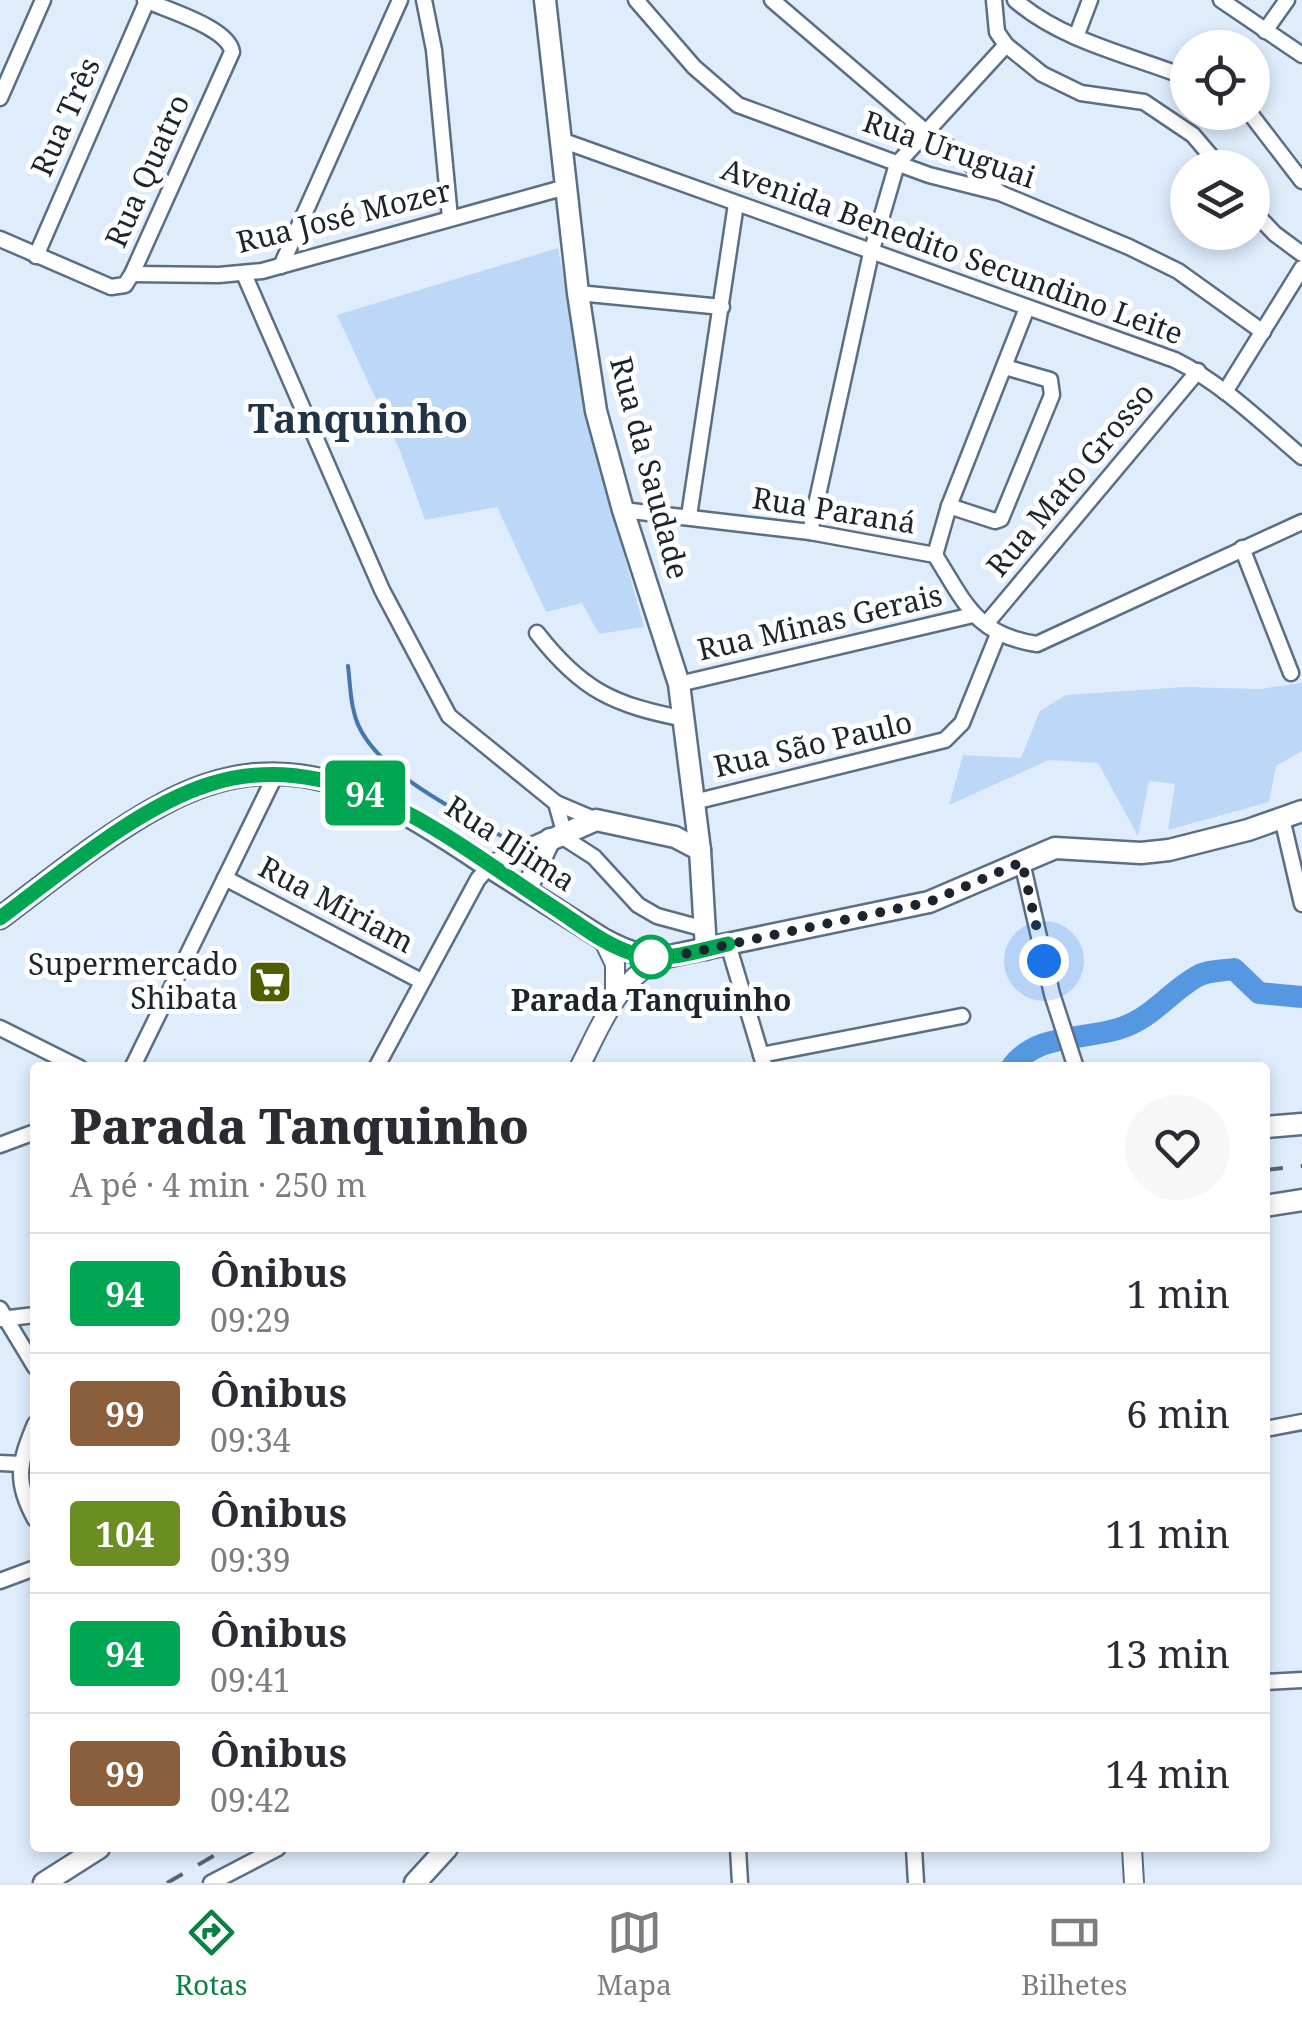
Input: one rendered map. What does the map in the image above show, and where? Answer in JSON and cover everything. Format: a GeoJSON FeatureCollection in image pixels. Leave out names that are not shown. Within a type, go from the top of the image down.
{"type":"FeatureCollection","features":[{"type":"Feature","properties":{"kind":"main road","name":"Rua da Saudade"},"geometry":{"type":"LineString","coordinates":[[546,0],[578,293],[596,411],[678,684],[700,850],[706,939]]}},
{"type":"Feature","properties":{"kind":"main road","name":"Rua Iljima"},"geometry":{"type":"LineString","coordinates":[[0,918],[161,805],[214,783],[276,774],[327,779],[367,794],[414,818],[603,938],[634,955],[665,958],[706,939],[728,944],[929,902],[1063,847],[1169,850],[1302,810]]}},
{"type":"Feature","properties":{"kind":"main road"},"geometry":{"type":"LineString","coordinates":[[675,837],[695,812]]}},
{"type":"Feature","properties":{"kind":"main road"},"geometry":{"type":"LineString","coordinates":[[489,867],[596,820],[675,837],[700,850]]}},
{"type":"Feature","properties":{"kind":"main road"},"geometry":{"type":"LineString","coordinates":[[526,890],[556,837]]}},
{"type":"Feature","properties":{"kind":"main road"},"geometry":{"type":"LineString","coordinates":[[1270,1127],[1302,1124]]}},
{"type":"Feature","properties":{"kind":"main road"},"geometry":{"type":"LineString","coordinates":[[1270,1205],[1302,1200]]}},
{"type":"Feature","properties":{"kind":"main road"},"geometry":{"type":"LineString","coordinates":[[44,1883],[93,1852]]}},
{"type":"Feature","properties":{"kind":"main road"},"geometry":{"type":"LineString","coordinates":[[420,1881],[444,1852]]}},
{"type":"Feature","properties":{"kind":"street"},"geometry":{"type":"LineString","coordinates":[[0,98],[43,0]]}},
{"type":"Feature","properties":{"kind":"street","name":"Rua Quatro"},"geometry":{"type":"LineString","coordinates":[[36,256],[112,287],[125,285],[232,52],[231,44],[220,33],[146,0]]}},
{"type":"Feature","properties":{"kind":"street","name":"Rua Três"},"geometry":{"type":"LineString","coordinates":[[36,256],[146,0]]}},
{"type":"Feature","properties":{"kind":"street"},"geometry":{"type":"LineString","coordinates":[[280,266],[400,0]]}},
{"type":"Feature","properties":{"kind":"street"},"geometry":{"type":"LineString","coordinates":[[424,0],[434,50],[450,218]]}},
{"type":"Feature","properties":{"kind":"street","name":"Rua Uruguai"},"geometry":{"type":"LineString","coordinates":[[636,0],[694,67],[738,106],[896,164],[1000,193],[1178,272],[1262,332]]}},
{"type":"Feature","properties":{"kind":"street"},"geometry":{"type":"LineString","coordinates":[[772,0],[925,131],[962,156],[1000,193]]}},
{"type":"Feature","properties":{"kind":"street"},"geometry":{"type":"LineString","coordinates":[[994,0],[997,32],[1006,45],[1059,84],[1081,93],[1144,102],[1193,135],[1206,150]]}},
{"type":"Feature","properties":{"kind":"street"},"geometry":{"type":"LineString","coordinates":[[1015,0],[1032,15],[1076,37],[1170,71]]}},
{"type":"Feature","properties":{"kind":"street"},"geometry":{"type":"LineString","coordinates":[[1076,37],[1090,0]]}},
{"type":"Feature","properties":{"kind":"street"},"geometry":{"type":"LineString","coordinates":[[1220,0],[1264,30]]}},
{"type":"Feature","properties":{"kind":"street"},"geometry":{"type":"LineString","coordinates":[[1266,30],[1287,0]]}},
{"type":"Feature","properties":{"kind":"street"},"geometry":{"type":"LineString","coordinates":[[1270,34],[1302,55]]}},
{"type":"Feature","properties":{"kind":"street"},"geometry":{"type":"LineString","coordinates":[[810,532],[870,253],[896,164],[1006,45]]}},
{"type":"Feature","properties":{"kind":"street"},"geometry":{"type":"LineString","coordinates":[[1262,130],[1302,181]]}},
{"type":"Feature","properties":{"kind":"street","name":"Avenida Benedito Secundino Leite"},"geometry":{"type":"LineString","coordinates":[[561,140],[1175,360],[1198,371],[1302,457]]}},
{"type":"Feature","properties":{"kind":"street","name":"Rua José Mozer"},"geometry":{"type":"LineString","coordinates":[[132,274],[244,274],[566,186]]}},
{"type":"Feature","properties":{"kind":"street"},"geometry":{"type":"LineString","coordinates":[[690,516],[736,204]]}},
{"type":"Feature","properties":{"kind":"street"},"geometry":{"type":"LineString","coordinates":[[1270,229],[1302,254]]}},
{"type":"Feature","properties":{"kind":"street"},"geometry":{"type":"LineString","coordinates":[[0,239],[36,256]]}},
{"type":"Feature","properties":{"kind":"street"},"geometry":{"type":"LineString","coordinates":[[1225,392],[1302,268]]}},
{"type":"Feature","properties":{"kind":"street"},"geometry":{"type":"LineString","coordinates":[[244,274],[382,590],[436,696],[449,716],[556,803],[596,820]]}},
{"type":"Feature","properties":{"kind":"street"},"geometry":{"type":"LineString","coordinates":[[578,293],[722,307]]}},
{"type":"Feature","properties":{"kind":"street"},"geometry":{"type":"LineString","coordinates":[[934,556],[949,506],[1026,308]]}},
{"type":"Feature","properties":{"kind":"street"},"geometry":{"type":"LineString","coordinates":[[949,506],[995,521],[1002,518],[1052,395],[1050,380],[1004,367]]}},
{"type":"Feature","properties":{"kind":"street","name":"Rua Mato Grosso"},"geometry":{"type":"LineString","coordinates":[[986,625],[1198,371]]}},
{"type":"Feature","properties":{"kind":"street","name":"Rua Paraná"},"geometry":{"type":"LineString","coordinates":[[623,510],[810,532],[934,556],[986,625]]}},
{"type":"Feature","properties":{"kind":"street"},"geometry":{"type":"LineString","coordinates":[[986,625],[1037,644],[1056,638],[1302,522]]}},
{"type":"Feature","properties":{"kind":"street"},"geometry":{"type":"LineString","coordinates":[[1242,548],[1291,673]]}},
{"type":"Feature","properties":{"kind":"street","name":"Rua Minas Gerais"},"geometry":{"type":"LineString","coordinates":[[678,684],[986,625]]}},
{"type":"Feature","properties":{"kind":"street","name":"Rua São Paulo"},"geometry":{"type":"LineString","coordinates":[[695,812],[945,740],[962,723],[986,625]]}},
{"type":"Feature","properties":{"kind":"street"},"geometry":{"type":"LineString","coordinates":[[537,633],[562,665],[583,683],[616,700],[685,719]]}},
{"type":"Feature","properties":{"kind":"street"},"geometry":{"type":"LineString","coordinates":[[135,1062],[276,774]]}},
{"type":"Feature","properties":{"kind":"street"},"geometry":{"type":"LineString","coordinates":[[556,803],[556,837],[594,857],[638,905],[706,939]]}},
{"type":"Feature","properties":{"kind":"street"},"geometry":{"type":"LineString","coordinates":[[1282,818],[1302,904]]}},
{"type":"Feature","properties":{"kind":"street"},"geometry":{"type":"LineString","coordinates":[[1022,862],[1074,1062]]}},
{"type":"Feature","properties":{"kind":"street"},"geometry":{"type":"LineString","coordinates":[[379,1062],[478,879],[489,867]]}},
{"type":"Feature","properties":{"kind":"street","name":"Rua Miriam"},"geometry":{"type":"LineString","coordinates":[[225,878],[421,981]]}},
{"type":"Feature","properties":{"kind":"street"},"geometry":{"type":"LineString","coordinates":[[603,938],[617,973],[615,998]]}},
{"type":"Feature","properties":{"kind":"street"},"geometry":{"type":"LineString","coordinates":[[728,944],[763,1061],[962,1016]]}},
{"type":"Feature","properties":{"kind":"street"},"geometry":{"type":"LineString","coordinates":[[581,1062],[615,998],[632,976],[665,958]]}},
{"type":"Feature","properties":{"kind":"street"},"geometry":{"type":"LineString","coordinates":[[0,1028],[68,1062]]}},
{"type":"Feature","properties":{"kind":"street"},"geometry":{"type":"LineString","coordinates":[[0,1145],[30,1134]]}},
{"type":"Feature","properties":{"kind":"street"},"geometry":{"type":"LineString","coordinates":[[2,1315],[30,1314]]}},
{"type":"Feature","properties":{"kind":"street"},"geometry":{"type":"LineString","coordinates":[[2,1315],[30,1359]]}},
{"type":"Feature","properties":{"kind":"street"},"geometry":{"type":"LineString","coordinates":[[1270,1428],[1302,1422]]}},
{"type":"Feature","properties":{"kind":"street"},"geometry":{"type":"LineString","coordinates":[[30,1437],[20,1464],[19,1482],[30,1507]]}},
{"type":"Feature","properties":{"kind":"street"},"geometry":{"type":"LineString","coordinates":[[0,1463],[20,1464]]}},
{"type":"Feature","properties":{"kind":"street"},"geometry":{"type":"LineString","coordinates":[[0,1581],[30,1570]]}},
{"type":"Feature","properties":{"kind":"street"},"geometry":{"type":"LineString","coordinates":[[1270,1682],[1302,1680]]}},
{"type":"Feature","properties":{"kind":"street"},"geometry":{"type":"LineString","coordinates":[[212,1883],[270,1852]]}},
{"type":"Feature","properties":{"kind":"street"},"geometry":{"type":"LineString","coordinates":[[738,1852],[740,1883]]}},
{"type":"Feature","properties":{"kind":"street"},"geometry":{"type":"LineString","coordinates":[[914,1852],[916,1883]]}},
{"type":"Feature","properties":{"kind":"street"},"geometry":{"type":"LineString","coordinates":[[1132,1852],[1134,1883]]}},
{"type":"Feature","properties":{"kind":"street"},"geometry":{"type":"LineString","coordinates":[[232,1872],[245,1883]]}},
{"type":"Feature","properties":{"kind":"shaded area"},"geometry":{"type":"Polygon","coordinates":[[[558,248],[594,446],[644,627],[599,634],[582,603],[546,612],[497,507],[425,520],[400,451],[337,315],[558,248]]]}},
{"type":"Feature","properties":{"kind":"shaded area"},"geometry":{"type":"Polygon","coordinates":[[[1302,683],[1302,751],[1276,766],[1269,802],[1168,830],[1175,784],[1149,781],[1138,836],[1098,763],[1049,760],[949,805],[963,755],[1021,758],[1040,711],[1066,695],[1185,687],[1260,689],[1302,683]]]}},
{"type":"Feature","properties":{"kind":"waterway"},"geometry":{"type":"LineString","coordinates":[[348,666],[354,712],[363,734],[378,754],[423,790],[519,846]]}},
{"type":"Feature","properties":{"kind":"waterway"},"geometry":{"type":"LineString","coordinates":[[1016,1062],[1045,1044],[1130,1025],[1205,973],[1234,969],[1259,993],[1302,997]]}},
{"type":"Feature","properties":{"kind":"railway"},"geometry":{"type":"LineString","coordinates":[[1270,1169],[1302,1166]]}},
{"type":"Feature","properties":{"kind":"railway"},"geometry":{"type":"LineString","coordinates":[[167,1883],[220,1852]]}},
{"type":"Feature","properties":{"kind":"bus line","name":"94"},"geometry":{"type":"LineString","coordinates":[[0,918],[161,805],[214,783],[276,774],[327,779],[380,799],[634,955],[665,958],[728,944]]}},
{"type":"Feature","properties":{"kind":"place","name":"Parada Tanquinho"},"geometry":{"type":"Point","coordinates":[651,957]}},
{"type":"Feature","properties":{"kind":"place","name":"Supermercado Shibata"},"geometry":{"type":"Point","coordinates":[270,982]}},
{"type":"Feature","properties":{"kind":"district","name":"Tanquinho"},"geometry":{"type":"Point","coordinates":[358,419]}},
{"type":"Feature","properties":{"kind":"route"},"geometry":{"type":"LineString","coordinates":[[651,957],[665,958],[929,902],[1022,862],[1044,961]]}}]}
